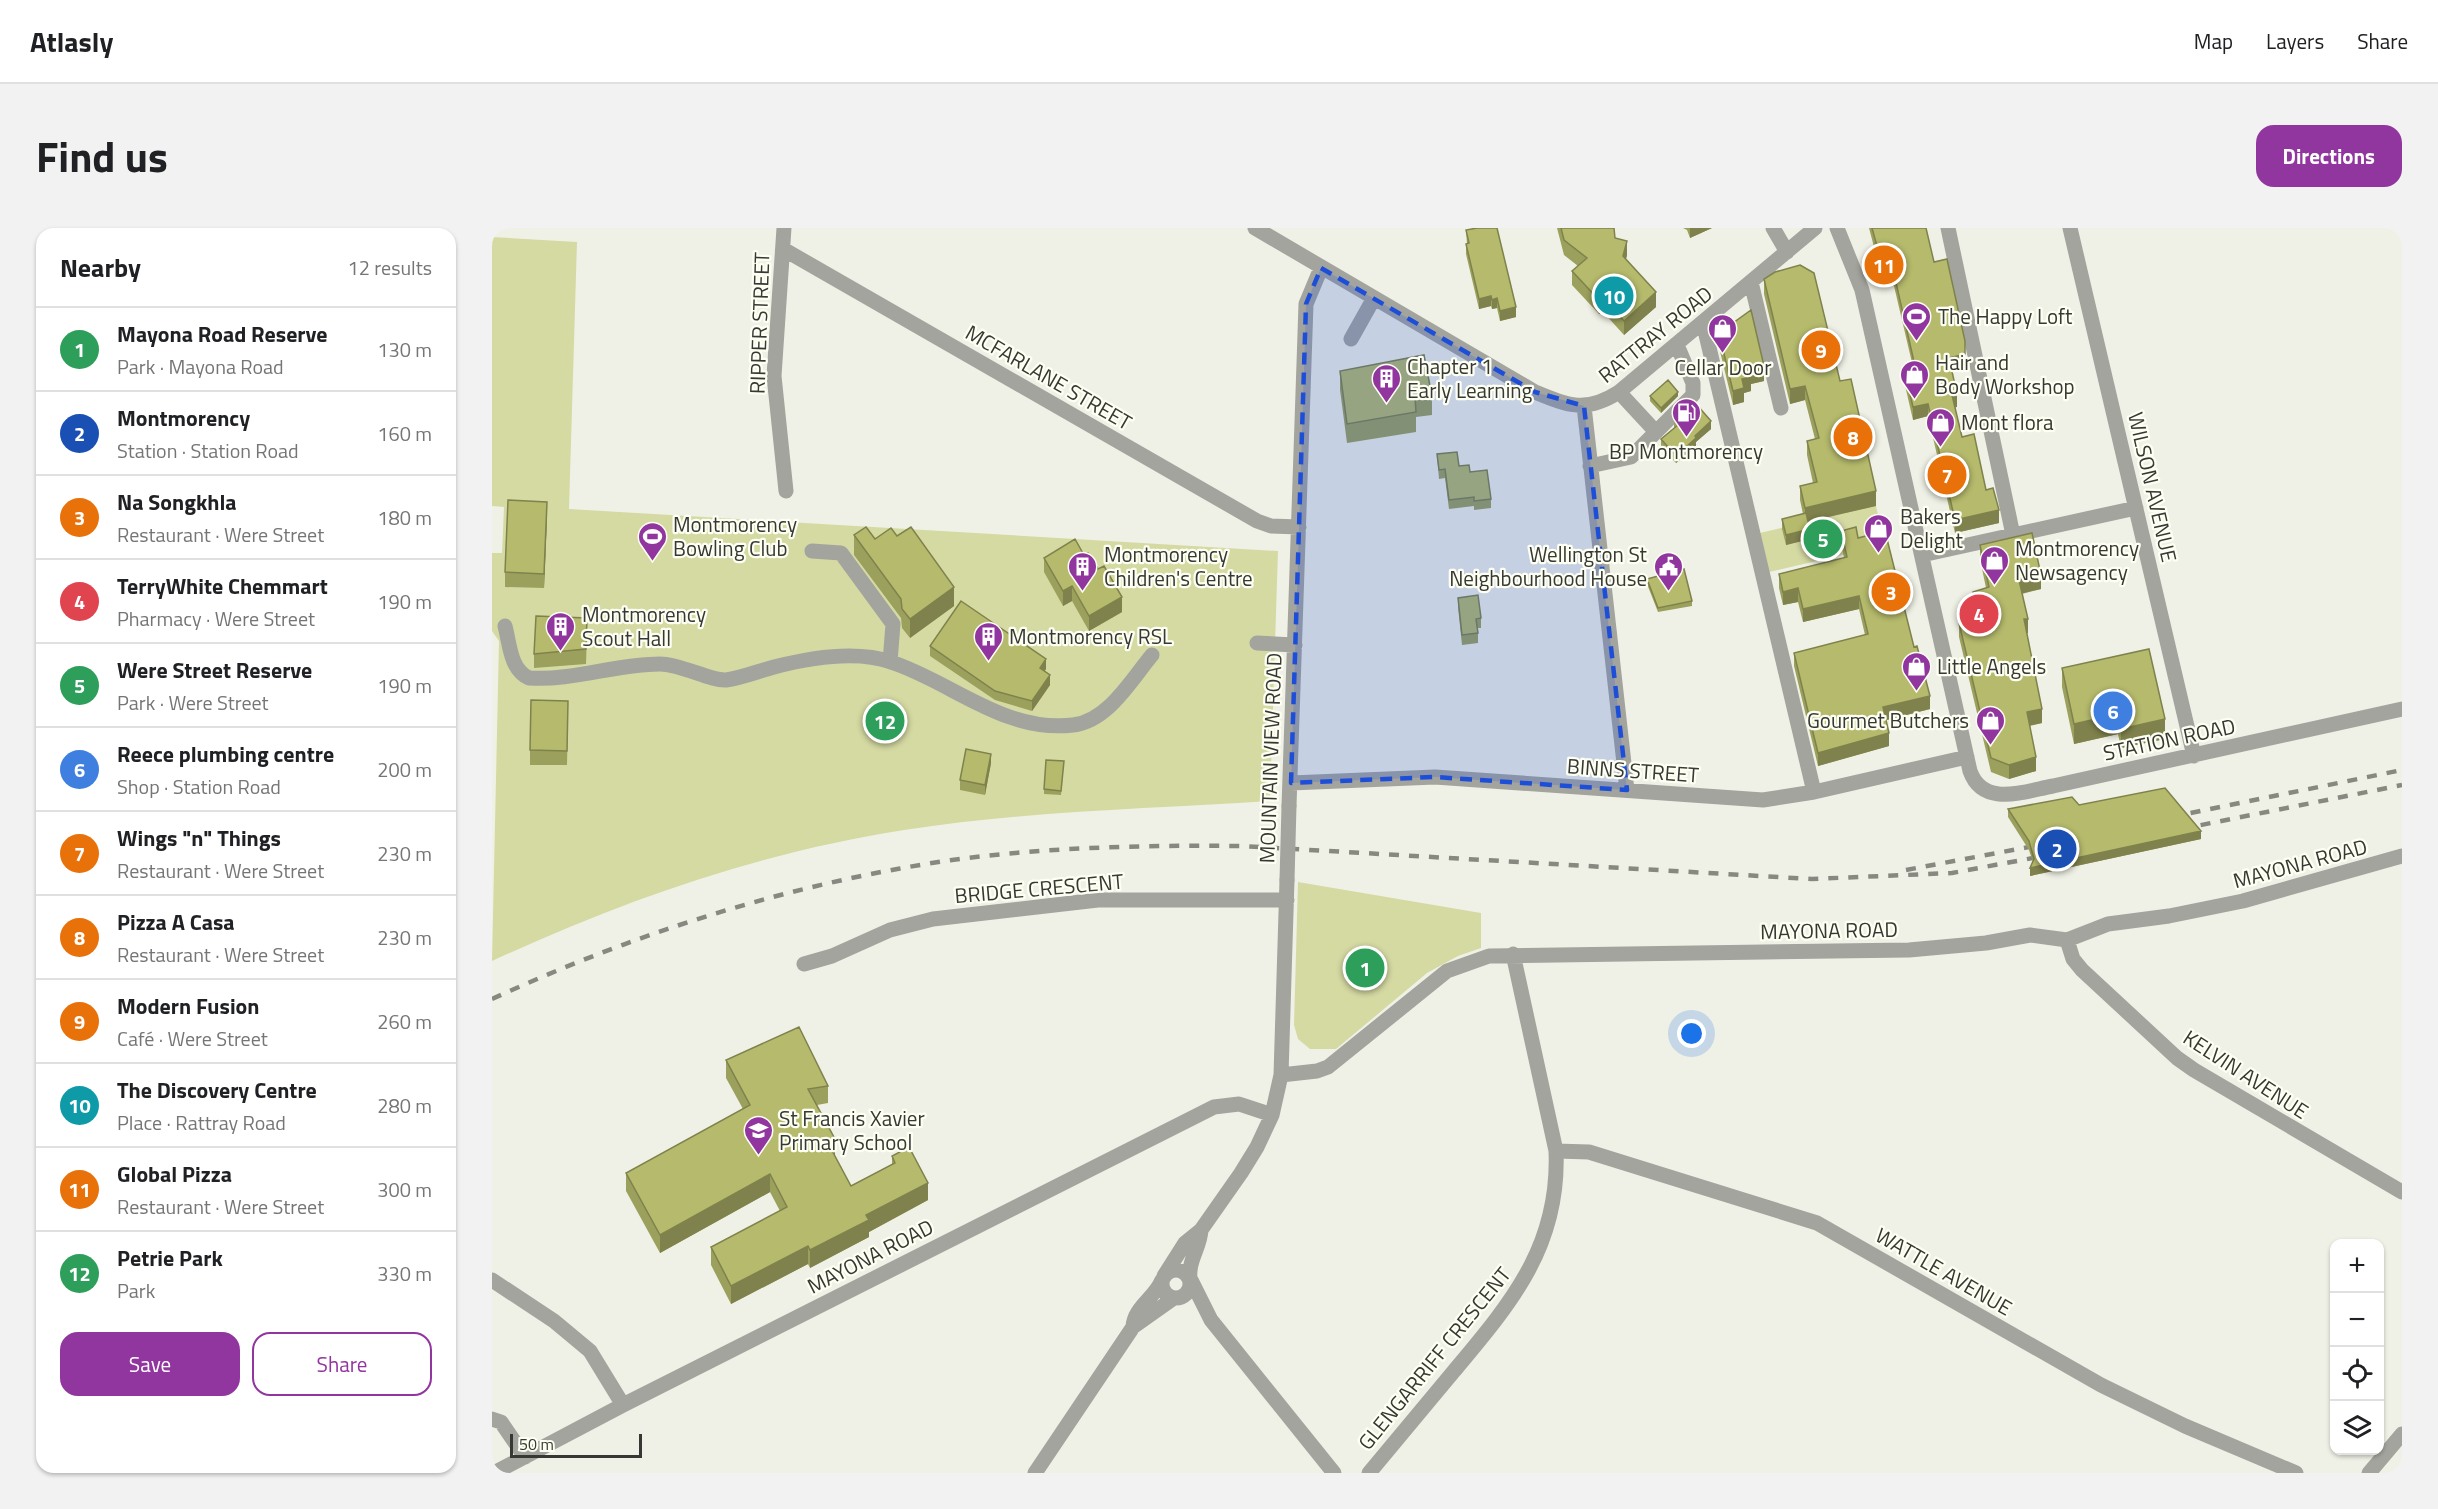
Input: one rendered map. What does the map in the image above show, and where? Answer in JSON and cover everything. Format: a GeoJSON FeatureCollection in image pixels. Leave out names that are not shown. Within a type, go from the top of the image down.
{"type":"FeatureCollection","features":[{"type":"Feature","properties":{"kind":"street","name":"RIPPER STREET"},"geometry":{"type":"LineString","coordinates":[[784,228],[774,376],[786,491]]}},
{"type":"Feature","properties":{"kind":"street"},"geometry":{"type":"LineString","coordinates":[[1773,228],[1787,252]]}},
{"type":"Feature","properties":{"kind":"street","name":"RATTRAY ROAD"},"geometry":{"type":"LineString","coordinates":[[1260,229],[1321,268],[1535,392],[1564,404],[1584,406],[1602,403],[1619,392],[1815,228]]}},
{"type":"Feature","properties":{"kind":"street","name":"STATION ROAD"},"geometry":{"type":"LineString","coordinates":[[1837,228],[1862,290],[1967,756],[1976,784],[1987,792],[2000,796],[2194,756],[2402,709]]}},
{"type":"Feature","properties":{"kind":"street"},"geometry":{"type":"LineString","coordinates":[[1948,228],[2013,535]]}},
{"type":"Feature","properties":{"kind":"street","name":"WILSON AVENUE"},"geometry":{"type":"LineString","coordinates":[[2070,228],[2194,756]]}},
{"type":"Feature","properties":{"kind":"street","name":"MCFARLANE STREET"},"geometry":{"type":"LineString","coordinates":[[783,249],[1257,521],[1271,526],[1299,527]]}},
{"type":"Feature","properties":{"kind":"street","name":"MOUNTAIN VIEW ROAD"},"geometry":{"type":"LineString","coordinates":[[1133,1327],[1137,1312],[1155,1294],[1185,1243],[1201,1230],[1250,1160],[1272,1115],[1281,1075],[1306,304],[1321,268]]}},
{"type":"Feature","properties":{"kind":"street"},"geometry":{"type":"LineString","coordinates":[[1751,282],[1781,408]]}},
{"type":"Feature","properties":{"kind":"street"},"geometry":{"type":"LineString","coordinates":[[1351,339],[1374,298]]}},
{"type":"Feature","properties":{"kind":"street"},"geometry":{"type":"LineString","coordinates":[[1703,322],[1814,792]]}},
{"type":"Feature","properties":{"kind":"street"},"geometry":{"type":"LineString","coordinates":[[1590,466],[1631,457],[1693,395],[1695,389],[1677,345]]}},
{"type":"Feature","properties":{"kind":"street"},"geometry":{"type":"LineString","coordinates":[[1619,392],[1656,432]]}},
{"type":"Feature","properties":{"kind":"street"},"geometry":{"type":"LineString","coordinates":[[1584,406],[1627,790]]}},
{"type":"Feature","properties":{"kind":"street"},"geometry":{"type":"LineString","coordinates":[[1922,555],[2136,508]]}},
{"type":"Feature","properties":{"kind":"street"},"geometry":{"type":"LineString","coordinates":[[812,550],[841,553],[893,624],[890,662]]}},
{"type":"Feature","properties":{"kind":"street"},"geometry":{"type":"LineString","coordinates":[[505,626],[513,661],[522,675],[529,678],[662,664],[693,670],[724,680],[809,659],[865,658],[890,662],[1011,718],[1057,725],[1074,725],[1096,717],[1106,710],[1152,655]]}},
{"type":"Feature","properties":{"kind":"street"},"geometry":{"type":"LineString","coordinates":[[1257,643],[1294,645]]}},
{"type":"Feature","properties":{"kind":"street","name":"BINNS STREET"},"geometry":{"type":"LineString","coordinates":[[1291,783],[1435,777],[1763,800],[1814,792],[1967,756]]}},
{"type":"Feature","properties":{"kind":"street","name":"MAYONA ROAD"},"geometry":{"type":"LineString","coordinates":[[1281,1075],[1317,1071],[1328,1067],[1447,971],[1489,957],[1513,954],[1886,950],[1986,943],[2030,935],[2067,939],[2108,924],[2169,916],[2243,901],[2402,856]]}},
{"type":"Feature","properties":{"kind":"street","name":"BRIDGE CRESCENT"},"geometry":{"type":"LineString","coordinates":[[804,964],[832,956],[890,930],[933,919],[1098,900],[1287,900]]}},
{"type":"Feature","properties":{"kind":"street","name":"KELVIN AVENUE"},"geometry":{"type":"LineString","coordinates":[[2067,939],[2073,959],[2082,970],[2177,1058],[2402,1192]]}},
{"type":"Feature","properties":{"kind":"street","name":"GLENGARRIFF CRESCENT"},"geometry":{"type":"LineString","coordinates":[[1369,1473],[1508,1306],[1525,1281],[1553,1203],[1557,1176],[1556,1151],[1513,954]]}},
{"type":"Feature","properties":{"kind":"street","name":"MAYONA ROAD"},"geometry":{"type":"LineString","coordinates":[[494,1473],[622,1405],[1214,1107],[1239,1104],[1272,1115]]}},
{"type":"Feature","properties":{"kind":"street","name":"WATTLE AVENUE"},"geometry":{"type":"LineString","coordinates":[[1556,1151],[1589,1152],[1817,1223],[2101,1384],[2185,1426],[2296,1473]]}},
{"type":"Feature","properties":{"kind":"street","name":"MOUNTAIN VIEW ROAD"},"geometry":{"type":"LineString","coordinates":[[1190,1279],[1191,1260],[1200,1241],[1201,1230]]}},
{"type":"Feature","properties":{"kind":"street"},"geometry":{"type":"LineString","coordinates":[[1211,1320],[1163,1290],[1163,1278],[1171,1270],[1180,1270],[1190,1279],[1211,1320],[1334,1473]]}},
{"type":"Feature","properties":{"kind":"street"},"geometry":{"type":"LineString","coordinates":[[1035,1473],[1133,1327],[1161,1305],[1188,1293],[1190,1279]]}},
{"type":"Feature","properties":{"kind":"street"},"geometry":{"type":"LineString","coordinates":[[492,1280],[554,1321],[590,1351],[622,1405]]}},
{"type":"Feature","properties":{"kind":"street"},"geometry":{"type":"LineString","coordinates":[[492,1419],[501,1422],[525,1457]]}},
{"type":"Feature","properties":{"kind":"street"},"geometry":{"type":"LineString","coordinates":[[2369,1473],[2402,1434]]}},
{"type":"Feature","properties":{"kind":"highlighted area"},"geometry":{"type":"Polygon","coordinates":[[[1321,268],[1535,392],[1584,406],[1627,790],[1435,777],[1291,783],[1306,304],[1321,268]]]}},
{"type":"Feature","properties":{"kind":"green space"},"geometry":{"type":"Polygon","coordinates":[[[492,237],[577,242],[569,509],[1278,551],[1270,801],[1087,811],[995,819],[904,830],[850,840],[745,865],[643,898],[492,961],[499,641],[492,631],[492,553],[502,553],[504,507],[492,506],[492,237]]]}},
{"type":"Feature","properties":{"kind":"green space"},"geometry":{"type":"Polygon","coordinates":[[[1876,506],[1885,545],[1769,572],[1760,533],[1876,506]]]}},
{"type":"Feature","properties":{"kind":"green space"},"geometry":{"type":"Polygon","coordinates":[[[1298,882],[1481,913],[1481,948],[1458,956],[1427,973],[1336,1049],[1310,1049],[1298,1039],[1294,1025],[1298,882]]]}},
{"type":"Feature","properties":{"kind":"building"},"geometry":{"type":"Polygon","coordinates":[[[1497,228],[1516,307],[1500,311],[1497,298],[1492,300],[1491,296],[1479,299],[1466,244],[1469,243],[1466,230],[1497,228]]]}},
{"type":"Feature","properties":{"kind":"building"},"geometry":{"type":"Polygon","coordinates":[[[1561,228],[1614,228],[1615,238],[1627,241],[1623,256],[1656,292],[1624,321],[1604,299],[1599,300],[1572,271],[1587,258],[1564,240],[1561,228]]]}},
{"type":"Feature","properties":{"kind":"building"},"geometry":{"type":"Polygon","coordinates":[[[1872,228],[1926,228],[1934,262],[1947,259],[1965,341],[1965,354],[1949,358],[1957,394],[1952,395],[1962,437],[1974,434],[1986,490],[1993,488],[1999,510],[1955,520],[1928,404],[1913,407],[1904,369],[1915,366],[1894,274],[1882,264],[1872,228]]]}},
{"type":"Feature","properties":{"kind":"building"},"geometry":{"type":"Polygon","coordinates":[[[1800,265],[1814,273],[1840,381],[1851,379],[1876,491],[1805,508],[1800,486],[1817,482],[1807,441],[1819,438],[1805,386],[1790,389],[1764,279],[1775,272],[1800,265]]]}},
{"type":"Feature","properties":{"kind":"building"},"geometry":{"type":"Polygon","coordinates":[[[1751,310],[1764,366],[1750,370],[1751,377],[1742,379],[1744,388],[1733,391],[1719,333],[1751,310]]]}},
{"type":"Feature","properties":{"kind":"building","name":"Chapter 1 Early Learning"},"geometry":{"type":"Polygon","coordinates":[[[1424,355],[1432,396],[1415,398],[1416,412],[1347,424],[1340,371],[1424,355]]]}},
{"type":"Feature","properties":{"kind":"building"},"geometry":{"type":"Polygon","coordinates":[[[1668,380],[1678,392],[1661,408],[1650,396],[1668,380]]]}},
{"type":"Feature","properties":{"kind":"building","name":"BP Montmorency"},"geometry":{"type":"Polygon","coordinates":[[[1691,404],[1694,407],[1697,405],[1711,421],[1676,456],[1661,439],[1678,425],[1674,420],[1691,404]]]}},
{"type":"Feature","properties":{"kind":"building"},"geometry":{"type":"Polygon","coordinates":[[[1457,452],[1459,466],[1469,465],[1470,472],[1487,470],[1491,499],[1474,501],[1474,497],[1449,500],[1445,469],[1439,470],[1437,454],[1457,452]]]}},
{"type":"Feature","properties":{"kind":"building"},"geometry":{"type":"Polygon","coordinates":[[[508,500],[547,502],[544,574],[505,572],[508,500]]]}},
{"type":"Feature","properties":{"kind":"building"},"geometry":{"type":"Polygon","coordinates":[[[1806,513],[1810,529],[1786,535],[1782,519],[1806,513]]]}},
{"type":"Feature","properties":{"kind":"building"},"geometry":{"type":"Polygon","coordinates":[[[866,527],[875,539],[891,528],[897,536],[911,527],[954,587],[910,619],[902,609],[901,599],[854,535],[866,527]]]}},
{"type":"Feature","properties":{"kind":"building"},"geometry":{"type":"Polygon","coordinates":[[[1856,527],[1858,538],[1885,531],[1914,647],[1917,646],[1930,696],[1883,707],[1889,733],[1818,753],[1794,653],[1868,634],[1859,596],[1803,609],[1798,588],[1783,592],[1779,574],[1847,557],[1841,531],[1856,527]]]}},
{"type":"Feature","properties":{"kind":"building"},"geometry":{"type":"Polygon","coordinates":[[[2032,533],[2041,575],[2019,580],[2028,619],[2024,619],[2042,709],[2027,712],[2036,757],[2009,765],[1991,758],[1959,623],[1979,618],[1973,592],[1989,587],[1980,545],[2032,533]]]}},
{"type":"Feature","properties":{"kind":"building","name":"Montmorency Children's Centre"},"geometry":{"type":"Polygon","coordinates":[[[1075,539],[1084,555],[1088,553],[1098,569],[1104,566],[1122,597],[1089,616],[1072,586],[1063,591],[1044,558],[1075,539]]]}},
{"type":"Feature","properties":{"kind":"building","name":"Wellington St Neighbourhood House"},"geometry":{"type":"Polygon","coordinates":[[[1684,569],[1692,601],[1658,608],[1647,579],[1684,569]]]}},
{"type":"Feature","properties":{"kind":"building"},"geometry":{"type":"Polygon","coordinates":[[[1478,595],[1481,618],[1476,619],[1478,633],[1462,635],[1458,598],[1478,595]]]}},
{"type":"Feature","properties":{"kind":"building","name":"Montmorency RSL"},"geometry":{"type":"Polygon","coordinates":[[[961,601],[1046,659],[1040,668],[1050,675],[1032,701],[995,691],[930,646],[961,601]]]}},
{"type":"Feature","properties":{"kind":"building"},"geometry":{"type":"Polygon","coordinates":[[[536,616],[587,618],[586,649],[534,654],[536,616]]]}},
{"type":"Feature","properties":{"kind":"building"},"geometry":{"type":"Polygon","coordinates":[[[2149,649],[2165,719],[2121,729],[2118,714],[2074,724],[2062,668],[2149,649]]]}},
{"type":"Feature","properties":{"kind":"building"},"geometry":{"type":"Polygon","coordinates":[[[531,700],[568,701],[567,751],[530,750],[531,700]]]}},
{"type":"Feature","properties":{"kind":"building"},"geometry":{"type":"Polygon","coordinates":[[[966,749],[991,754],[985,785],[960,780],[966,749]]]}},
{"type":"Feature","properties":{"kind":"building"},"geometry":{"type":"Polygon","coordinates":[[[1046,760],[1064,761],[1061,791],[1044,789],[1046,760]]]}},
{"type":"Feature","properties":{"kind":"building"},"geometry":{"type":"Polygon","coordinates":[[[2165,788],[2201,831],[2030,868],[2034,859],[2029,841],[2008,809],[2072,797],[2079,805],[2165,788]]]}},
{"type":"Feature","properties":{"kind":"building"},"geometry":{"type":"Polygon","coordinates":[[[799,1027],[828,1086],[808,1089],[835,1139],[828,1143],[851,1186],[895,1163],[892,1156],[909,1147],[928,1183],[866,1215],[869,1220],[810,1250],[808,1246],[731,1286],[711,1247],[787,1207],[770,1174],[660,1235],[626,1173],[750,1105],[726,1060],[799,1027]]]}},
{"type":"Feature","properties":{"kind":"railway"},"geometry":{"type":"LineString","coordinates":[[2171,817],[2402,770]]}},
{"type":"Feature","properties":{"kind":"railway"},"geometry":{"type":"LineString","coordinates":[[2181,829],[2402,785]]}},
{"type":"Feature","properties":{"kind":"railway"},"geometry":{"type":"LineString","coordinates":[[1906,870],[2045,844]]}},
{"type":"Feature","properties":{"kind":"railway"},"geometry":{"type":"LineString","coordinates":[[492,999],[603,952],[775,896],[893,870],[952,860],[1024,852],[1133,847],[1242,846],[1812,879],[1952,873],[2049,855]]}},
{"type":"Feature","properties":{"kind":"place","name":"Global Pizza"},"geometry":{"type":"Point","coordinates":[1884,265]}},
{"type":"Feature","properties":{"kind":"place","name":"The Discovery Centre"},"geometry":{"type":"Point","coordinates":[1614,296]}},
{"type":"Feature","properties":{"kind":"place","name":"The Happy Loft"},"geometry":{"type":"Point","coordinates":[1917,342]}},
{"type":"Feature","properties":{"kind":"place","name":"Modern Fusion"},"geometry":{"type":"Point","coordinates":[1821,350]}},
{"type":"Feature","properties":{"kind":"place","name":"Cellar Door"},"geometry":{"type":"Point","coordinates":[1723,354]}},
{"type":"Feature","properties":{"kind":"place","name":"Hair and Body Workshop"},"geometry":{"type":"Point","coordinates":[1914,400]}},
{"type":"Feature","properties":{"kind":"place","name":"Chapter 1 Early Learning"},"geometry":{"type":"Point","coordinates":[1386,404]}},
{"type":"Feature","properties":{"kind":"place","name":"Pizza A Casa"},"geometry":{"type":"Point","coordinates":[1853,437]}},
{"type":"Feature","properties":{"kind":"place","name":"BP Montmorency"},"geometry":{"type":"Point","coordinates":[1686,438]}},
{"type":"Feature","properties":{"kind":"place","name":"Mont flora"},"geometry":{"type":"Point","coordinates":[1940,448]}},
{"type":"Feature","properties":{"kind":"place","name":"Wings \"n\" Things"},"geometry":{"type":"Point","coordinates":[1947,475]}},
{"type":"Feature","properties":{"kind":"place","name":"Were Street Reserve"},"geometry":{"type":"Point","coordinates":[1823,539]}},
{"type":"Feature","properties":{"kind":"place","name":"Bakers Delight"},"geometry":{"type":"Point","coordinates":[1879,554]}},
{"type":"Feature","properties":{"kind":"place","name":"Montmorency Bowling Club"},"geometry":{"type":"Point","coordinates":[652,562]}},
{"type":"Feature","properties":{"kind":"place","name":"Montmorency Newsagency"},"geometry":{"type":"Point","coordinates":[1994,586]}},
{"type":"Feature","properties":{"kind":"place","name":"Montmorency Children's Centre"},"geometry":{"type":"Point","coordinates":[1083,592]}},
{"type":"Feature","properties":{"kind":"place","name":"Wellington St Neighbourhood House"},"geometry":{"type":"Point","coordinates":[1668,592]}},
{"type":"Feature","properties":{"kind":"place","name":"Na Songkhla"},"geometry":{"type":"Point","coordinates":[1891,592]}},
{"type":"Feature","properties":{"kind":"place","name":"TerryWhite Chemmart"},"geometry":{"type":"Point","coordinates":[1979,614]}},
{"type":"Feature","properties":{"kind":"place","name":"Montmorency Scout Hall"},"geometry":{"type":"Point","coordinates":[561,652]}},
{"type":"Feature","properties":{"kind":"place","name":"Montmorency RSL"},"geometry":{"type":"Point","coordinates":[988,662]}},
{"type":"Feature","properties":{"kind":"place","name":"Little Angels"},"geometry":{"type":"Point","coordinates":[1916,692]}},
{"type":"Feature","properties":{"kind":"place","name":"Reece plumbing centre"},"geometry":{"type":"Point","coordinates":[2113,711]}},
{"type":"Feature","properties":{"kind":"place","name":"Petrie Park"},"geometry":{"type":"Point","coordinates":[885,721]}},
{"type":"Feature","properties":{"kind":"place","name":"Gourmet Butchers"},"geometry":{"type":"Point","coordinates":[1990,746]}},
{"type":"Feature","properties":{"kind":"place","name":"Montmorency"},"geometry":{"type":"Point","coordinates":[2057,849]}},
{"type":"Feature","properties":{"kind":"place","name":"Mayona Road Reserve"},"geometry":{"type":"Point","coordinates":[1365,968]}},
{"type":"Feature","properties":{"kind":"place","name":"St Francis Xavier Primary School"},"geometry":{"type":"Point","coordinates":[758,1156]}}]}
